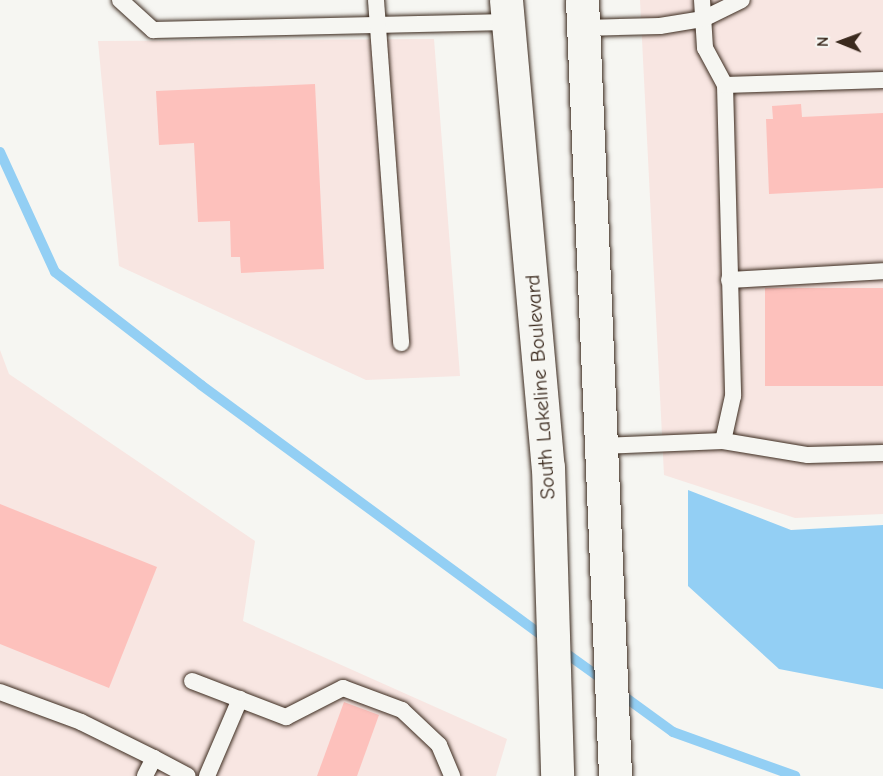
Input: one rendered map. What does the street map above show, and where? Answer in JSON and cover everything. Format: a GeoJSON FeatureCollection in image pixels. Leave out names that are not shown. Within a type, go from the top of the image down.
{"type":"FeatureCollection","features":[{"type":"Feature","properties":{"kind":"main road","name":"South Lakeline Boulevard"},"geometry":{"type":"LineString","coordinates":[[507,11],[548,467],[557,776]]}},
{"type":"Feature","properties":{"kind":"main road"},"geometry":{"type":"LineString","coordinates":[[583,14],[615,776]]}},
{"type":"Feature","properties":{"kind":"lane"},"geometry":{"type":"LineString","coordinates":[[120,0],[153,30],[379,25],[507,11]]}},
{"type":"Feature","properties":{"kind":"lane"},"geometry":{"type":"LineString","coordinates":[[376,0],[401,343]]}},
{"type":"Feature","properties":{"kind":"lane"},"geometry":{"type":"LineString","coordinates":[[702,0],[705,48],[725,85],[733,396],[723,441]]}},
{"type":"Feature","properties":{"kind":"lane"},"geometry":{"type":"LineString","coordinates":[[583,14],[660,26],[703,19],[742,0]]}},
{"type":"Feature","properties":{"kind":"lane"},"geometry":{"type":"LineString","coordinates":[[725,85],[883,80]]}},
{"type":"Feature","properties":{"kind":"lane"},"geometry":{"type":"LineString","coordinates":[[729,280],[883,271]]}},
{"type":"Feature","properties":{"kind":"lane"},"geometry":{"type":"LineString","coordinates":[[602,454],[723,441],[808,455],[883,453]]}},
{"type":"Feature","properties":{"kind":"lane"},"geometry":{"type":"LineString","coordinates":[[192,681],[286,717],[343,688],[402,710],[439,745],[452,776]]}},
{"type":"Feature","properties":{"kind":"lane"},"geometry":{"type":"LineString","coordinates":[[0,692],[81,722],[188,776]]}},
{"type":"Feature","properties":{"kind":"lane"},"geometry":{"type":"LineString","coordinates":[[207,776],[240,699]]}},
{"type":"Feature","properties":{"kind":"lane"},"geometry":{"type":"LineString","coordinates":[[145,776],[154,758]]}},
{"type":"Feature","properties":{"kind":"shaded area"},"geometry":{"type":"Polygon","coordinates":[[[640,0],[883,0],[883,514],[795,518],[664,475],[640,0]]]}},
{"type":"Feature","properties":{"kind":"shaded area"},"geometry":{"type":"Polygon","coordinates":[[[434,39],[460,376],[366,380],[119,266],[98,41],[434,39]]]}},
{"type":"Feature","properties":{"kind":"shaded area"},"geometry":{"type":"Polygon","coordinates":[[[0,350],[9,374],[255,541],[243,621],[507,739],[496,776],[0,776],[0,350]]]}},
{"type":"Feature","properties":{"kind":"water"},"geometry":{"type":"Polygon","coordinates":[[[688,490],[791,530],[883,525],[883,689],[779,669],[688,586],[688,490]]]}},
{"type":"Feature","properties":{"kind":"building"},"geometry":{"type":"Polygon","coordinates":[[[315,84],[324,269],[241,273],[240,257],[231,257],[230,221],[198,222],[194,143],[159,145],[156,91],[315,84]]]}},
{"type":"Feature","properties":{"kind":"building"},"geometry":{"type":"Polygon","coordinates":[[[801,104],[802,117],[883,113],[883,188],[769,194],[766,119],[773,119],[772,106],[801,104]]]}},
{"type":"Feature","properties":{"kind":"building"},"geometry":{"type":"Polygon","coordinates":[[[765,288],[883,288],[883,386],[765,386],[765,288]]]}},
{"type":"Feature","properties":{"kind":"building"},"geometry":{"type":"Polygon","coordinates":[[[0,504],[157,567],[109,688],[0,644],[0,504]]]}},
{"type":"Feature","properties":{"kind":"building"},"geometry":{"type":"Polygon","coordinates":[[[344,702],[379,715],[357,776],[317,776],[344,702]]]}},
{"type":"Feature","properties":{"kind":"waterway"},"geometry":{"type":"LineString","coordinates":[[0,152],[55,272],[201,385],[548,640]]}},
{"type":"Feature","properties":{"kind":"waterway"},"geometry":{"type":"LineString","coordinates":[[560,649],[606,682]]}},
{"type":"Feature","properties":{"kind":"waterway"},"geometry":{"type":"LineString","coordinates":[[618,692],[673,732],[795,776]]}}]}
